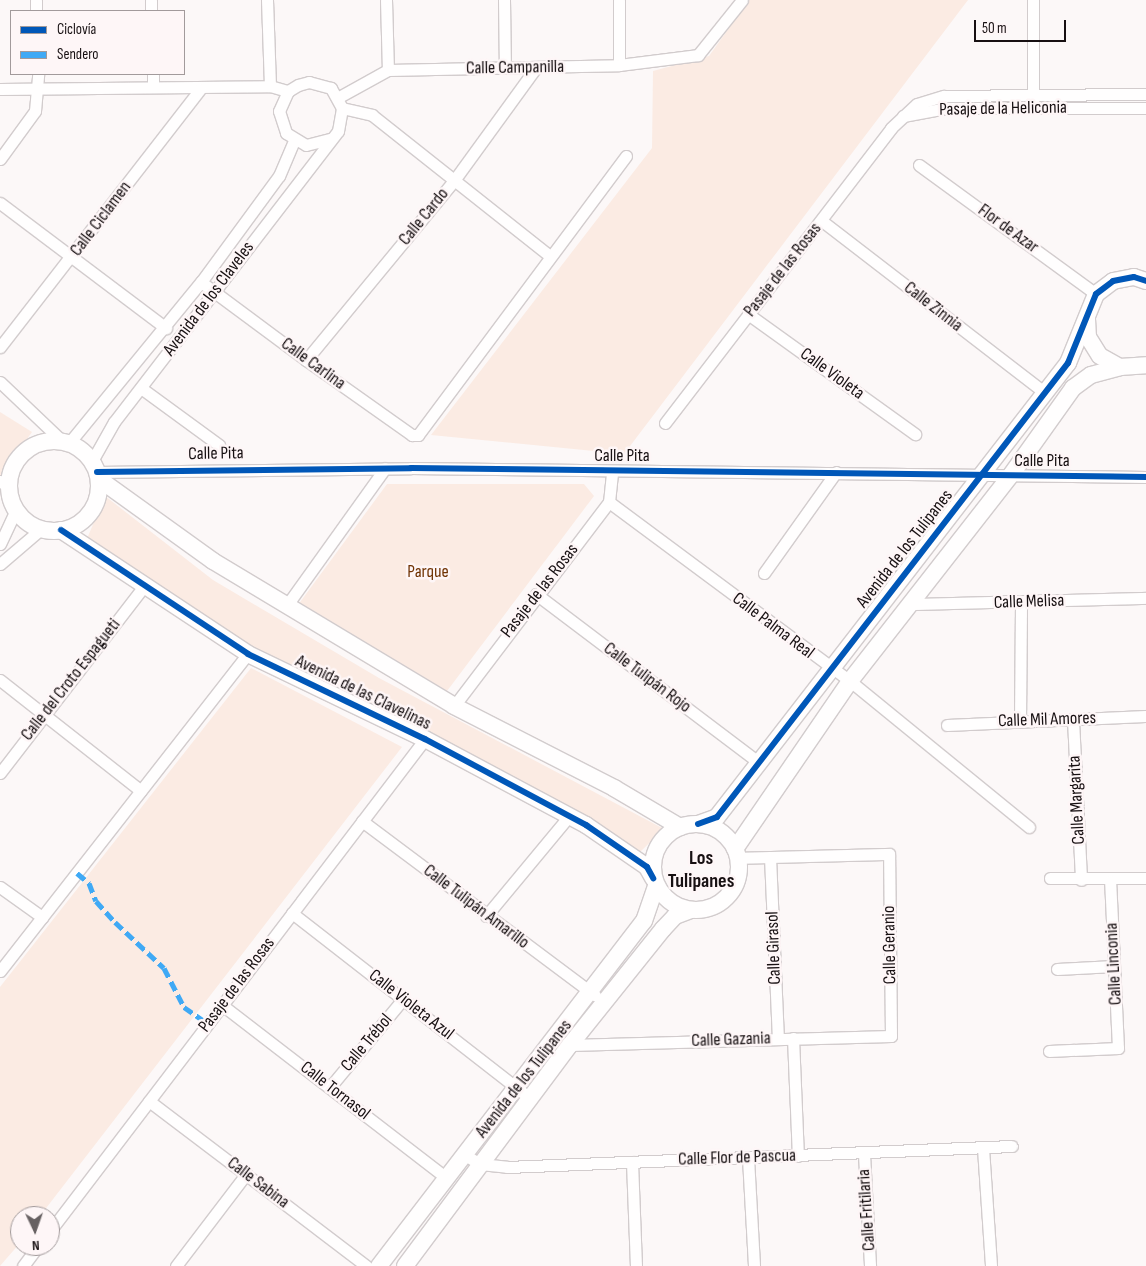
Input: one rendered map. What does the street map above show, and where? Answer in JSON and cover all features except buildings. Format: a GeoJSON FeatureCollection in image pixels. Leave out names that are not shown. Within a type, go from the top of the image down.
{"type":"FeatureCollection","features":[{"type":"Feature","properties":{"kind":"street"},"geometry":{"type":"LineString","coordinates":[[267,0],[270,86]]}},
{"type":"Feature","properties":{"kind":"street"},"geometry":{"type":"LineString","coordinates":[[386,0],[388,70]]}},
{"type":"Feature","properties":{"kind":"street"},"geometry":{"type":"LineString","coordinates":[[504,0],[504,68]]}},
{"type":"Feature","properties":{"kind":"street"},"geometry":{"type":"LineString","coordinates":[[619,0],[619,65]]}},
{"type":"Feature","properties":{"kind":"street","name":"Calle Campanilla"},"geometry":{"type":"LineString","coordinates":[[341,103],[388,70],[536,69],[619,65],[698,55],[742,0]]}},
{"type":"Feature","properties":{"kind":"street"},"geometry":{"type":"LineString","coordinates":[[1033,0],[1034,108]]}},
{"type":"Feature","properties":{"kind":"street","name":"Calle Cardo"},"geometry":{"type":"LineString","coordinates":[[306,360],[455,180],[536,69]]}},
{"type":"Feature","properties":{"kind":"street"},"geometry":{"type":"LineString","coordinates":[[0,159],[35,111],[38,75]]}},
{"type":"Feature","properties":{"kind":"street"},"geometry":{"type":"LineString","coordinates":[[152,75],[153,87]]}},
{"type":"Feature","properties":{"kind":"street"},"geometry":{"type":"LineString","coordinates":[[341,103],[340,125],[330,139],[306,145],[294,140],[286,133],[280,117],[282,101],[288,91],[309,82],[331,88],[341,103],[372,115],[550,256],[626,156]]}},
{"type":"Feature","properties":{"kind":"street"},"geometry":{"type":"LineString","coordinates":[[0,89],[153,87],[200,89],[270,86],[288,91]]}},
{"type":"Feature","properties":{"kind":"street","name":"Calle Ciclamen"},"geometry":{"type":"LineString","coordinates":[[0,347],[72,257],[200,89]]}},
{"type":"Feature","properties":{"kind":"street","name":"Pasaje de la Heliconia"},"geometry":{"type":"LineString","coordinates":[[901,117],[917,104],[944,96],[1146,94]]}},
{"type":"Feature","properties":{"kind":"street","name":"Pasaje de la Heliconia"},"geometry":{"type":"LineString","coordinates":[[901,117],[947,108],[1146,108]]}},
{"type":"Feature","properties":{"kind":"street","name":"Pasaje de las Rosas"},"geometry":{"type":"LineString","coordinates":[[665,423],[901,117]]}},
{"type":"Feature","properties":{"kind":"street","name":"Avenida de los Claveles"},"geometry":{"type":"LineString","coordinates":[[96,470],[106,434],[330,139]]}},
{"type":"Feature","properties":{"kind":"street","name":"Avenida de los Claveles"},"geometry":{"type":"LineString","coordinates":[[65,442],[166,328],[201,282],[279,176],[294,140]]}},
{"type":"Feature","properties":{"kind":"street","name":"Flor de Azar"},"geometry":{"type":"LineString","coordinates":[[920,165],[1096,294]]}},
{"type":"Feature","properties":{"kind":"street"},"geometry":{"type":"LineString","coordinates":[[0,203],[166,328]]}},
{"type":"Feature","properties":{"kind":"street","name":"Calle Zinnia"},"geometry":{"type":"LineString","coordinates":[[822,221],[1045,393]]}},
{"type":"Feature","properties":{"kind":"street","name":"Calle Carlina"},"geometry":{"type":"LineString","coordinates":[[201,282],[306,360],[412,435],[423,432],[550,256]]}},
{"type":"Feature","properties":{"kind":"street"},"geometry":{"type":"LineString","coordinates":[[1096,294],[1113,281],[1134,277],[1146,281]]}},
{"type":"Feature","properties":{"kind":"street","name":"Avenida de los Tulipanes"},"geometry":{"type":"LineString","coordinates":[[698,824],[717,817],[1068,363],[1096,294]]}},
{"type":"Feature","properties":{"kind":"street","name":"Calle Violeta"},"geometry":{"type":"LineString","coordinates":[[748,314],[915,434]]}},
{"type":"Feature","properties":{"kind":"street","name":"Avenida de los Tulipanes"},"geometry":{"type":"LineString","coordinates":[[1087,314],[1088,337],[1100,356],[1120,367]]}},
{"type":"Feature","properties":{"kind":"street"},"geometry":{"type":"LineString","coordinates":[[736,853],[850,681],[1011,475],[1073,388],[1091,376],[1120,367],[1146,365]]}},
{"type":"Feature","properties":{"kind":"street"},"geometry":{"type":"LineString","coordinates":[[0,382],[96,470],[97,501],[89,515],[61,530],[41,529],[27,522],[16,509],[5,485],[11,471],[26,450],[41,443],[65,442]]}},
{"type":"Feature","properties":{"kind":"street"},"geometry":{"type":"LineString","coordinates":[[141,388],[219,445]]}},
{"type":"Feature","properties":{"kind":"street"},"geometry":{"type":"LineString","coordinates":[[287,605],[385,468]]}},
{"type":"Feature","properties":{"kind":"street","name":"Calle Pita"},"geometry":{"type":"LineString","coordinates":[[96,470],[385,468],[612,472],[836,472],[981,477],[1011,475],[1146,476]]}},
{"type":"Feature","properties":{"kind":"street","name":"Avenida de las Clavelinas"},"geometry":{"type":"LineString","coordinates":[[96,470],[213,560],[454,706],[614,788],[680,827]]}},
{"type":"Feature","properties":{"kind":"street"},"geometry":{"type":"LineString","coordinates":[[609,502],[612,472]]}},
{"type":"Feature","properties":{"kind":"street"},"geometry":{"type":"LineString","coordinates":[[764,573],[836,472]]}},
{"type":"Feature","properties":{"kind":"street","name":"Pasaje de las Rosas"},"geometry":{"type":"LineString","coordinates":[[454,706],[536,594],[609,502]]}},
{"type":"Feature","properties":{"kind":"street","name":"Calle Palma Real"},"geometry":{"type":"LineString","coordinates":[[609,502],[830,669],[850,681],[1029,827]]}},
{"type":"Feature","properties":{"kind":"street"},"geometry":{"type":"LineString","coordinates":[[0,544],[16,509]]}},
{"type":"Feature","properties":{"kind":"street"},"geometry":{"type":"LineString","coordinates":[[0,564],[41,529]]}},
{"type":"Feature","properties":{"kind":"street","name":"Avenida de las Clavelinas"},"geometry":{"type":"LineString","coordinates":[[61,530],[143,587],[248,654],[425,739],[568,816],[647,867],[655,882]]}},
{"type":"Feature","properties":{"kind":"street","name":"Calle del Croto Espagueti"},"geometry":{"type":"LineString","coordinates":[[0,773],[143,587]]}},
{"type":"Feature","properties":{"kind":"street","name":"Calle Tulipán Rojo"},"geometry":{"type":"LineString","coordinates":[[536,594],[758,762]]}},
{"type":"Feature","properties":{"kind":"street","name":"Calle Melisa"},"geometry":{"type":"LineString","coordinates":[[911,604],[1146,598]]}},
{"type":"Feature","properties":{"kind":"street"},"geometry":{"type":"LineString","coordinates":[[1020,721],[1021,602]]}},
{"type":"Feature","properties":{"kind":"street"},"geometry":{"type":"LineString","coordinates":[[0,971],[248,654]]}},
{"type":"Feature","properties":{"kind":"street"},"geometry":{"type":"LineString","coordinates":[[0,680],[141,791]]}},
{"type":"Feature","properties":{"kind":"street","name":"Calle Mil Amores"},"geometry":{"type":"LineString","coordinates":[[947,725],[1146,716]]}},
{"type":"Feature","properties":{"kind":"street","name":"Calle Margarita"},"geometry":{"type":"LineString","coordinates":[[1073,720],[1081,880]]}},
{"type":"Feature","properties":{"kind":"street","name":"Pasaje de las Rosas"},"geometry":{"type":"LineString","coordinates":[[60,1218],[425,739]]}},
{"type":"Feature","properties":{"kind":"street"},"geometry":{"type":"LineString","coordinates":[[486,916],[568,816]]}},
{"type":"Feature","properties":{"kind":"street","name":"Calle Tulipán Amarillo"},"geometry":{"type":"LineString","coordinates":[[362,821],[597,998]]}},
{"type":"Feature","properties":{"kind":"street"},"geometry":{"type":"LineString","coordinates":[[698,824],[724,834],[736,853],[738,876],[730,893],[717,904],[691,910],[674,905],[655,882],[653,860],[659,844],[680,827],[698,824]]}},
{"type":"Feature","properties":{"kind":"street"},"geometry":{"type":"LineString","coordinates":[[736,853],[770,857]]}},
{"type":"Feature","properties":{"kind":"street","name":"Calle Geranio"},"geometry":{"type":"LineString","coordinates":[[770,857],[889,854],[892,1036]]}},
{"type":"Feature","properties":{"kind":"street","name":"Calle Girasol"},"geometry":{"type":"LineString","coordinates":[[770,857],[778,1039]]}},
{"type":"Feature","properties":{"kind":"street"},"geometry":{"type":"LineString","coordinates":[[1050,878],[1110,881],[1146,878]]}},
{"type":"Feature","properties":{"kind":"street","name":"Calle Linconia"},"geometry":{"type":"LineString","coordinates":[[1049,1051],[1118,1048],[1110,881]]}},
{"type":"Feature","properties":{"kind":"street","name":"Avenida de los Tulipanes"},"geometry":{"type":"LineString","coordinates":[[379,1266],[465,1155],[570,1045],[644,921],[655,882]]}},
{"type":"Feature","properties":{"kind":"street"},"geometry":{"type":"LineString","coordinates":[[0,887],[42,917]]}},
{"type":"Feature","properties":{"kind":"street","name":"Avenida de los Tulipanes"},"geometry":{"type":"LineString","coordinates":[[405,1266],[480,1164],[524,1093],[597,998],[675,916],[691,910]]}},
{"type":"Feature","properties":{"kind":"street","name":"Calle Violeta Azul"},"geometry":{"type":"LineString","coordinates":[[292,913],[524,1093]]}},
{"type":"Feature","properties":{"kind":"street"},"geometry":{"type":"LineString","coordinates":[[1057,969],[1114,966]]}},
{"type":"Feature","properties":{"kind":"street","name":"Calle Trébol"},"geometry":{"type":"LineString","coordinates":[[330,1087],[403,999]]}},
{"type":"Feature","properties":{"kind":"street","name":"Calle Tornasol"},"geometry":{"type":"LineString","coordinates":[[222,1005],[447,1178]]}},
{"type":"Feature","properties":{"kind":"street","name":"Calle Gazania"},"geometry":{"type":"LineString","coordinates":[[570,1045],[892,1036]]}},
{"type":"Feature","properties":{"kind":"street"},"geometry":{"type":"LineString","coordinates":[[793,1038],[798,1156]]}},
{"type":"Feature","properties":{"kind":"street","name":"Calle Sabina"},"geometry":{"type":"LineString","coordinates":[[149,1101],[366,1266]]}},
{"type":"Feature","properties":{"kind":"street","name":"Calle Flor de Pascua"},"geometry":{"type":"LineString","coordinates":[[465,1155],[480,1164],[507,1167],[864,1154],[1012,1146]]}},
{"type":"Feature","properties":{"kind":"street"},"geometry":{"type":"LineString","coordinates":[[983,1148],[991,1266]]}},
{"type":"Feature","properties":{"kind":"street","name":"Calle Fritilaria"},"geometry":{"type":"LineString","coordinates":[[864,1154],[870,1266]]}},
{"type":"Feature","properties":{"kind":"street"},"geometry":{"type":"LineString","coordinates":[[748,1158],[754,1266]]}},
{"type":"Feature","properties":{"kind":"street"},"geometry":{"type":"LineString","coordinates":[[632,1162],[636,1266]]}},
{"type":"Feature","properties":{"kind":"street"},"geometry":{"type":"LineString","coordinates":[[178,1266],[246,1174]]}},
{"type":"Feature","properties":{"kind":"green space"},"geometry":{"type":"Polygon","coordinates":[[[749,0],[968,0],[624,454],[431,435],[652,148],[653,71],[709,56],[749,0]]]}},
{"type":"Feature","properties":{"kind":"green space"},"geometry":{"type":"Polygon","coordinates":[[[0,412],[32,432],[0,477],[0,412]]]}},
{"type":"Feature","properties":{"kind":"green space","name":"Parque"},"geometry":{"type":"Polygon","coordinates":[[[387,484],[584,484],[594,496],[444,695],[295,609],[387,484]]]}},
{"type":"Feature","properties":{"kind":"green space"},"geometry":{"type":"Polygon","coordinates":[[[105,496],[213,580],[379,678],[664,829],[641,851],[641,858],[423,731],[340,687],[244,646],[86,541],[105,496]]]}},
{"type":"Feature","properties":{"kind":"green space"},"geometry":{"type":"Polygon","coordinates":[[[251,668],[402,747],[48,1206],[10,1206],[10,1254],[0,1266],[0,987],[251,668]]]}},
{"type":"Feature","properties":{"kind":"marked path"},"geometry":{"type":"LineString","coordinates":[[77,873],[89,883],[96,901],[115,922],[164,968],[184,1007],[208,1024]]}},
{"type":"Feature","properties":{"kind":"cycle path"},"geometry":{"type":"LineString","coordinates":[[698,824],[717,817],[1068,363],[1096,294],[1113,281],[1134,277],[1146,281]]}},
{"type":"Feature","properties":{"kind":"cycle path"},"geometry":{"type":"LineString","coordinates":[[97,472],[411,468],[1146,477]]}},
{"type":"Feature","properties":{"kind":"cycle path"},"geometry":{"type":"LineString","coordinates":[[61,530],[248,654],[425,739],[586,825],[647,867],[653,878]]}},
{"type":"Feature","properties":{"kind":"district","name":"Los Tulipanes"},"geometry":{"type":"Point","coordinates":[701,870]}}]}
